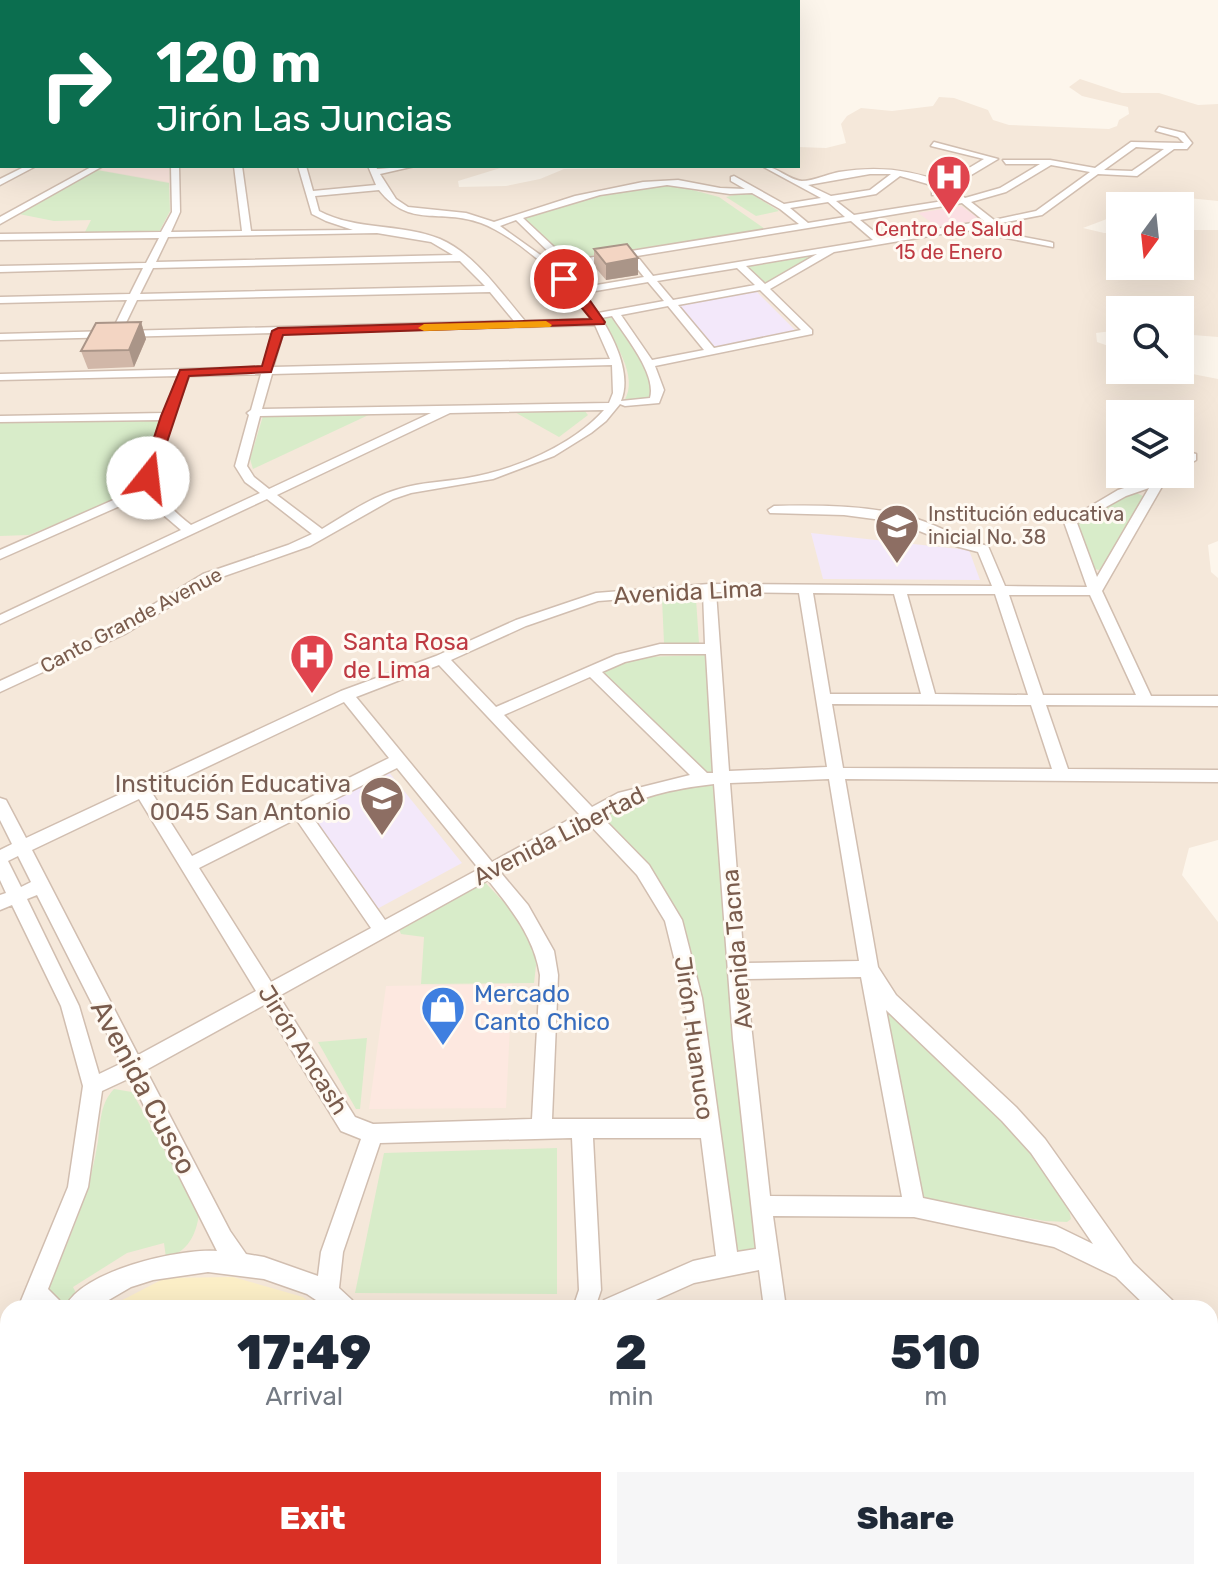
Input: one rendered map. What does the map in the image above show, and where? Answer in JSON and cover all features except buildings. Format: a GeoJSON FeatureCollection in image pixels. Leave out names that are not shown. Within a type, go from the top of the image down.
{"type":"FeatureCollection","features":[{"type":"Feature","properties":{"kind":"street"},"geometry":{"type":"LineString","coordinates":[[551,267],[630,254],[832,248],[935,227],[961,227],[1017,218],[1039,213],[1134,144],[1184,147],[1188,140],[1159,129]]}},
{"type":"Feature","properties":{"kind":"street"},"geometry":{"type":"LineString","coordinates":[[934,144],[1035,169]]}},
{"type":"Feature","properties":{"kind":"street"},"geometry":{"type":"LineString","coordinates":[[1006,162],[1050,162],[1093,171],[1134,174],[1172,147]]}},
{"type":"Feature","properties":{"kind":"street"},"geometry":{"type":"LineString","coordinates":[[917,214],[942,186],[991,158]]}},
{"type":"Feature","properties":{"kind":"street"},"geometry":{"type":"LineString","coordinates":[[577,291],[739,264],[752,248],[808,227],[917,214],[994,195],[1050,162]]}},
{"type":"Feature","properties":{"kind":"street"},"geometry":{"type":"LineString","coordinates":[[0,182],[28,168]]}},
{"type":"Feature","properties":{"kind":"street"},"geometry":{"type":"LineString","coordinates":[[0,221],[95,168]]}},
{"type":"Feature","properties":{"kind":"street"},"geometry":{"type":"LineString","coordinates":[[115,335],[176,212],[175,168]]}},
{"type":"Feature","properties":{"kind":"street"},"geometry":{"type":"LineString","coordinates":[[238,168],[247,235]]}},
{"type":"Feature","properties":{"kind":"street"},"geometry":{"type":"LineString","coordinates":[[303,168],[319,234]]}},
{"type":"Feature","properties":{"kind":"street"},"geometry":{"type":"LineString","coordinates":[[373,169],[379,187],[388,200],[410,210],[474,218],[493,225],[551,267],[577,291],[598,319],[616,362],[620,404]]}},
{"type":"Feature","properties":{"kind":"street"},"geometry":{"type":"LineString","coordinates":[[766,169],[829,199],[879,240]]}},
{"type":"Feature","properties":{"kind":"street"},"geometry":{"type":"LineString","coordinates":[[800,184],[855,170],[898,173],[942,186],[991,222]]}},
{"type":"Feature","properties":{"kind":"street"},"geometry":{"type":"LineString","coordinates":[[783,207],[873,192],[898,173]]}},
{"type":"Feature","properties":{"kind":"street"},"geometry":{"type":"LineString","coordinates":[[699,187],[746,176]]}},
{"type":"Feature","properties":{"kind":"street"},"geometry":{"type":"LineString","coordinates":[[734,179],[783,207],[808,227]]}},
{"type":"Feature","properties":{"kind":"street"},"geometry":{"type":"LineString","coordinates":[[493,225],[601,191],[673,182],[727,193],[752,190]]}},
{"type":"Feature","properties":{"kind":"street"},"geometry":{"type":"LineString","coordinates":[[310,194],[379,187]]}},
{"type":"Feature","properties":{"kind":"street"},"geometry":{"type":"LineString","coordinates":[[315,212],[341,226],[436,241],[460,258],[523,325]]}},
{"type":"Feature","properties":{"kind":"street"},"geometry":{"type":"LineString","coordinates":[[517,217],[567,264]]}},
{"type":"Feature","properties":{"kind":"street"},"geometry":{"type":"LineString","coordinates":[[961,227],[1052,244],[1017,218]]}},
{"type":"Feature","properties":{"kind":"street"},"geometry":{"type":"LineString","coordinates":[[0,237],[373,232]]}},
{"type":"Feature","properties":{"kind":"street"},"geometry":{"type":"LineString","coordinates":[[0,337],[523,325],[598,319],[615,313],[762,287],[808,266],[832,248]]}},
{"type":"Feature","properties":{"kind":"street"},"geometry":{"type":"LineString","coordinates":[[630,254],[711,351]]}},
{"type":"Feature","properties":{"kind":"street"},"geometry":{"type":"LineString","coordinates":[[0,269],[460,258]]}},
{"type":"Feature","properties":{"kind":"street"},"geometry":{"type":"LineString","coordinates":[[581,261],[604,286]]}},
{"type":"Feature","properties":{"kind":"street"},"geometry":{"type":"LineString","coordinates":[[649,364],[808,332],[739,264]]}},
{"type":"Feature","properties":{"kind":"street"},"geometry":{"type":"LineString","coordinates":[[0,300],[491,289]]}},
{"type":"Feature","properties":{"kind":"street"},"geometry":{"type":"LineString","coordinates":[[253,413],[649,403],[658,397],[658,390],[649,364],[615,313]]}},
{"type":"Feature","properties":{"kind":"street"},"geometry":{"type":"LineString","coordinates":[[278,331],[253,413],[241,466],[249,479],[320,534]]}},
{"type":"Feature","properties":{"kind":"street"},"geometry":{"type":"LineString","coordinates":[[0,377],[616,362]]}},
{"type":"Feature","properties":{"kind":"street"},"geometry":{"type":"LineString","coordinates":[[185,372],[151,462],[149,489],[167,512],[189,530]]}},
{"type":"Feature","properties":{"kind":"street","name":"Canto Grande Avenue"},"geometry":{"type":"LineString","coordinates":[[0,687],[138,622],[211,575],[285,552],[398,493],[473,481],[515,468],[590,428],[620,404]]}},
{"type":"Feature","properties":{"kind":"street"},"geometry":{"type":"LineString","coordinates":[[0,620],[451,408]]}},
{"type":"Feature","properties":{"kind":"street"},"geometry":{"type":"LineString","coordinates":[[0,419],[167,416]]}},
{"type":"Feature","properties":{"kind":"street"},"geometry":{"type":"LineString","coordinates":[[1136,488],[1070,522],[1095,591],[1146,700]]}},
{"type":"Feature","properties":{"kind":"street"},"geometry":{"type":"LineString","coordinates":[[1095,591],[1158,488]]}},
{"type":"Feature","properties":{"kind":"street"},"geometry":{"type":"LineString","coordinates":[[0,555],[149,489]]}},
{"type":"Feature","properties":{"kind":"street"},"geometry":{"type":"LineString","coordinates":[[774,510],[853,513],[910,521],[937,532],[955,544],[983,549],[1000,589],[1062,775]]}},
{"type":"Feature","properties":{"kind":"street","name":"Avenida Lima"},"geometry":{"type":"LineString","coordinates":[[0,859],[346,695],[577,602],[616,594],[709,588],[1095,591]]}},
{"type":"Feature","properties":{"kind":"street","name":"Avenida Tacna"},"geometry":{"type":"LineString","coordinates":[[709,588],[738,971],[761,1206],[774,1300]]}},
{"type":"Feature","properties":{"kind":"street"},"geometry":{"type":"LineString","coordinates":[[805,588],[869,969],[914,1207]]}},
{"type":"Feature","properties":{"kind":"street"},"geometry":{"type":"LineString","coordinates":[[899,589],[929,698]]}},
{"type":"Feature","properties":{"kind":"street"},"geometry":{"type":"LineString","coordinates":[[493,714],[621,658],[660,649],[713,649]]}},
{"type":"Feature","properties":{"kind":"street","name":"Jirón Huanuco"},"geometry":{"type":"LineString","coordinates":[[441,659],[593,814],[643,870],[673,920],[693,998],[728,1266]]}},
{"type":"Feature","properties":{"kind":"street"},"geometry":{"type":"LineString","coordinates":[[592,671],[704,780]]}},
{"type":"Feature","properties":{"kind":"street"},"geometry":{"type":"LineString","coordinates":[[346,695],[522,910],[545,951],[549,975],[542,1128]]}},
{"type":"Feature","properties":{"kind":"street"},"geometry":{"type":"LineString","coordinates":[[824,699],[1218,701]]}},
{"type":"Feature","properties":{"kind":"street"},"geometry":{"type":"LineString","coordinates":[[187,866],[399,760]]}},
{"type":"Feature","properties":{"kind":"street","name":"Avenida Libertad"},"geometry":{"type":"LineString","coordinates":[[93,1086],[134,1067],[593,814],[648,789],[704,780],[838,773],[1218,776]]}},
{"type":"Feature","properties":{"kind":"street","name":"Jirón Ancash"},"geometry":{"type":"LineString","coordinates":[[143,791],[344,1118],[354,1127],[373,1134],[542,1128],[708,1129]]}},
{"type":"Feature","properties":{"kind":"street","name":"Avenida Cusco"},"geometry":{"type":"LineString","coordinates":[[0,804],[222,1239],[238,1261]]}},
{"type":"Feature","properties":{"kind":"street"},"geometry":{"type":"LineString","coordinates":[[298,810],[382,929]]}},
{"type":"Feature","properties":{"kind":"street"},"geometry":{"type":"LineString","coordinates":[[0,859],[8,900],[70,1006],[93,1086],[78,1187],[40,1300]]}},
{"type":"Feature","properties":{"kind":"street"},"geometry":{"type":"LineString","coordinates":[[8,900],[40,886]]}},
{"type":"Feature","properties":{"kind":"street"},"geometry":{"type":"LineString","coordinates":[[738,971],[869,969]]}},
{"type":"Feature","properties":{"kind":"street"},"geometry":{"type":"LineString","coordinates":[[869,969],[889,1001],[1009,1114],[1038,1146],[1125,1271],[1156,1300]]}},
{"type":"Feature","properties":{"kind":"street"},"geometry":{"type":"LineString","coordinates":[[582,1129],[590,1290],[587,1300]]}},
{"type":"Feature","properties":{"kind":"street"},"geometry":{"type":"LineString","coordinates":[[328,1290],[332,1252],[373,1134]]}},
{"type":"Feature","properties":{"kind":"street"},"geometry":{"type":"LineString","coordinates":[[761,1206],[914,1207],[1056,1237],[1125,1271]]}},
{"type":"Feature","properties":{"kind":"street"},"geometry":{"type":"LineString","coordinates":[[630,1300],[693,1272],[768,1257]]}},
{"type":"Feature","properties":{"kind":"street"},"geometry":{"type":"LineString","coordinates":[[86,1300],[128,1276],[194,1260],[238,1261],[328,1290],[337,1300]]}},
{"type":"Feature","properties":{"kind":"shaded area"},"geometry":{"type":"Polygon","coordinates":[[[1080,79],[1122,93],[1159,93],[1198,105],[1218,104],[1218,201],[1194,199],[1194,192],[1106,192],[1106,219],[1083,228],[1106,233],[1106,280],[1194,280],[1194,230],[1218,230],[1218,337],[1194,335],[1194,296],[1106,296],[1106,332],[1096,333],[1097,342],[1106,345],[1106,384],[1194,384],[1194,374],[1218,379],[1218,541],[1208,545],[1211,572],[1218,578],[1218,840],[1189,848],[1182,875],[1218,922],[1218,1300],[0,1300],[0,168],[500,168],[458,181],[459,187],[506,186],[540,179],[564,169],[800,168],[800,147],[826,148],[846,143],[841,124],[847,116],[861,108],[892,111],[933,106],[939,97],[954,98],[988,110],[993,120],[1009,125],[1109,129],[1129,114],[1128,107],[1082,96],[1069,87],[1080,79]]]}},
{"type":"Feature","properties":{"kind":"shaded area"},"geometry":{"type":"Polygon","coordinates":[[[169,168],[169,182],[100,170],[169,168]]]}},
{"type":"Feature","properties":{"kind":"shaded area","name":"Centro de Salud 15 de Enero"},"geometry":{"type":"Polygon","coordinates":[[[961,206],[981,220],[938,227],[918,213],[961,206]]]}},
{"type":"Feature","properties":{"kind":"shaded area"},"geometry":{"type":"Polygon","coordinates":[[[755,290],[797,332],[715,348],[677,303],[755,290]]]}},
{"type":"Feature","properties":{"kind":"shaded area","name":"Institución educativa inicial No. 38"},"geometry":{"type":"Polygon","coordinates":[[[811,533],[969,550],[980,580],[823,579],[811,533]]]}},
{"type":"Feature","properties":{"kind":"shaded area","name":"Institución Educativa 0045 San Antonio"},"geometry":{"type":"Polygon","coordinates":[[[388,771],[462,863],[377,909],[303,811],[388,771]]]}},
{"type":"Feature","properties":{"kind":"shaded area","name":"Mercado Canto Chico"},"geometry":{"type":"Polygon","coordinates":[[[512,984],[506,1108],[369,1109],[386,986],[512,984]]]}},
{"type":"Feature","properties":{"kind":"green space"},"geometry":{"type":"Polygon","coordinates":[[[97,170],[169,183],[170,211],[158,234],[83,236],[91,220],[54,221],[19,214],[97,170]]]}},
{"type":"Feature","properties":{"kind":"green space"},"geometry":{"type":"Polygon","coordinates":[[[666,183],[719,197],[765,229],[577,258],[560,256],[522,218],[581,196],[666,183]]]}},
{"type":"Feature","properties":{"kind":"green space"},"geometry":{"type":"Polygon","coordinates":[[[748,192],[779,211],[756,216],[726,197],[748,192]]]}},
{"type":"Feature","properties":{"kind":"green space"},"geometry":{"type":"Polygon","coordinates":[[[828,252],[766,286],[746,266],[828,252]]]}},
{"type":"Feature","properties":{"kind":"green space"},"geometry":{"type":"Polygon","coordinates":[[[613,317],[645,366],[655,394],[652,399],[624,401],[629,381],[627,370],[602,319],[613,317]]]}},
{"type":"Feature","properties":{"kind":"green space"},"geometry":{"type":"Polygon","coordinates":[[[511,410],[584,410],[588,415],[559,437],[511,410]]]}},
{"type":"Feature","properties":{"kind":"green space"},"geometry":{"type":"Polygon","coordinates":[[[375,412],[253,469],[250,459],[263,416],[375,412]]]}},
{"type":"Feature","properties":{"kind":"green space"},"geometry":{"type":"Polygon","coordinates":[[[160,419],[143,465],[142,489],[29,535],[0,536],[0,423],[160,419]]]}},
{"type":"Feature","properties":{"kind":"green space"},"geometry":{"type":"Polygon","coordinates":[[[1132,491],[1145,497],[1100,570],[1093,569],[1074,521],[1132,491]]]}},
{"type":"Feature","properties":{"kind":"green space"},"geometry":{"type":"Polygon","coordinates":[[[662,599],[696,599],[699,643],[664,643],[662,599]]]}},
{"type":"Feature","properties":{"kind":"green space"},"geometry":{"type":"Polygon","coordinates":[[[705,655],[717,773],[705,774],[599,670],[643,657],[705,655]]]}},
{"type":"Feature","properties":{"kind":"green space"},"geometry":{"type":"Polygon","coordinates":[[[715,785],[758,1262],[735,1264],[687,942],[601,816],[650,793],[715,785]]]}},
{"type":"Feature","properties":{"kind":"green space"},"geometry":{"type":"Polygon","coordinates":[[[480,877],[516,915],[537,957],[534,983],[421,984],[424,937],[401,934],[397,925],[480,877]]]}},
{"type":"Feature","properties":{"kind":"green space"},"geometry":{"type":"Polygon","coordinates":[[[887,1013],[898,1016],[1024,1142],[1063,1196],[1071,1219],[1067,1222],[1045,1221],[921,1199],[887,1013]]]}},
{"type":"Feature","properties":{"kind":"green space"},"geometry":{"type":"Polygon","coordinates":[[[367,1038],[360,1109],[356,1109],[318,1042],[367,1038]]]}},
{"type":"Feature","properties":{"kind":"green space"},"geometry":{"type":"Polygon","coordinates":[[[114,1089],[132,1092],[199,1213],[198,1221],[190,1242],[180,1252],[166,1258],[164,1243],[127,1253],[73,1287],[79,1299],[51,1300],[48,1289],[84,1198],[109,1095],[114,1089]]]}},
{"type":"Feature","properties":{"kind":"green space"},"geometry":{"type":"Polygon","coordinates":[[[557,1148],[557,1294],[355,1293],[384,1153],[557,1148]]]}},
{"type":"Feature","properties":{"kind":"sand"},"geometry":{"type":"Polygon","coordinates":[[[233,1277],[307,1300],[122,1300],[165,1278],[233,1277]]]}},
{"type":"Feature","properties":{"kind":"slow traffic"},"geometry":{"type":"LineString","coordinates":[[424,328],[546,325]]}},
{"type":"Feature","properties":{"kind":"place","name":"Centro de Salud 15 de Enero"},"geometry":{"type":"Point","coordinates":[949,216]}},
{"type":"Feature","properties":{"kind":"place","name":"Institución educativa inicial No. 38"},"geometry":{"type":"Point","coordinates":[897,565]}},
{"type":"Feature","properties":{"kind":"place","name":"Santa Rosa de Lima"},"geometry":{"type":"Point","coordinates":[312,695]}},
{"type":"Feature","properties":{"kind":"place","name":"Institución Educativa 0045 San Antonio"},"geometry":{"type":"Point","coordinates":[382,837]}},
{"type":"Feature","properties":{"kind":"place","name":"Mercado Canto Chico"},"geometry":{"type":"Point","coordinates":[443,1047]}},
{"type":"Feature","properties":{"kind":"route"},"geometry":{"type":"LineString","coordinates":[[148,478],[167,416],[185,372],[267,370],[278,331],[600,322],[564,279]]}}]}
